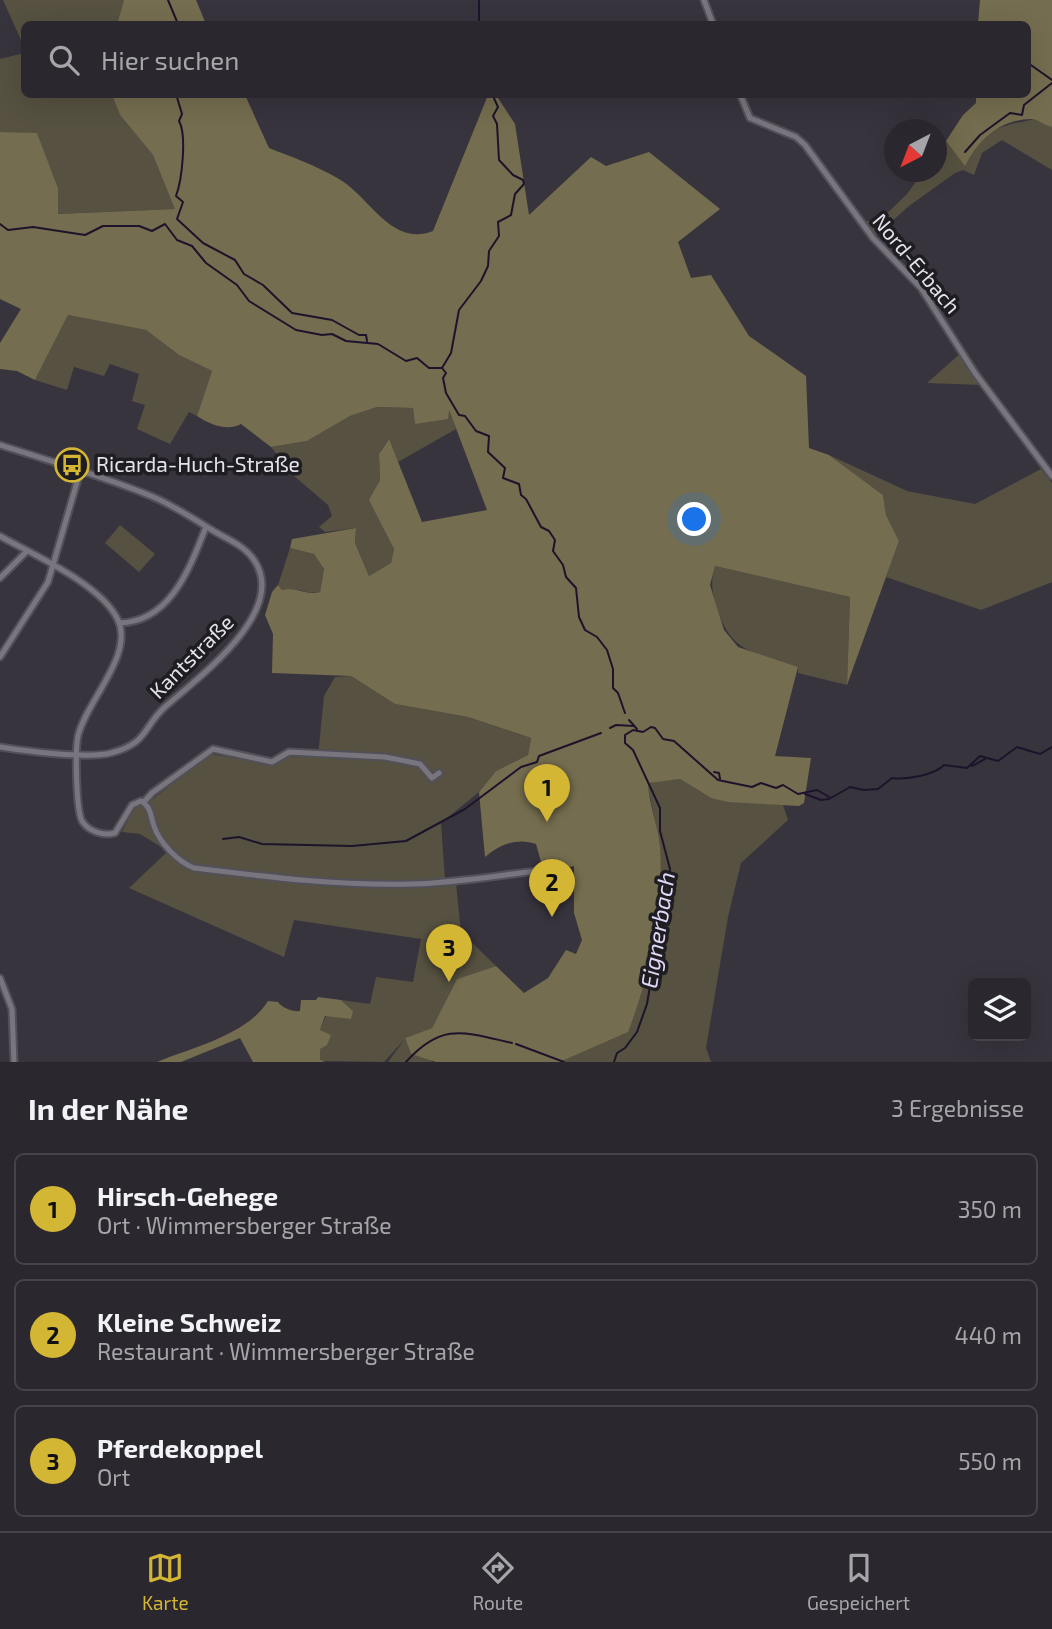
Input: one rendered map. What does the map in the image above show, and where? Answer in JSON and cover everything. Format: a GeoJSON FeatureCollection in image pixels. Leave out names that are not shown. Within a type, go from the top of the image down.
{"type":"FeatureCollection","features":[{"type":"Feature","properties":{"kind":"street"},"geometry":{"type":"LineString","coordinates":[[704,0],[712,21]]}},
{"type":"Feature","properties":{"kind":"street","name":"Nord-Erbach"},"geometry":{"type":"LineString","coordinates":[[742,98],[750,118],[796,137],[805,145],[873,238],[921,288],[975,373],[1052,476]]}},
{"type":"Feature","properties":{"kind":"street","name":"Kantstraße"},"geometry":{"type":"LineString","coordinates":[[0,445],[152,496],[237,543],[256,562],[263,583],[258,607],[241,633],[183,694],[163,709],[149,731],[139,739],[112,752],[77,754],[0,747]]}},
{"type":"Feature","properties":{"kind":"street"},"geometry":{"type":"LineString","coordinates":[[0,657],[54,567],[80,471]]}},
{"type":"Feature","properties":{"kind":"street"},"geometry":{"type":"LineString","coordinates":[[119,623],[148,614],[180,588],[206,527]]}},
{"type":"Feature","properties":{"kind":"street"},"geometry":{"type":"LineString","coordinates":[[0,536],[95,593],[119,623],[120,639],[115,661],[110,676],[93,698],[82,722],[77,754],[80,810],[83,821],[90,828],[107,835],[115,833],[132,805],[138,801],[144,803],[152,813],[160,837],[180,859],[194,868],[301,881],[443,883],[536,872]]}},
{"type":"Feature","properties":{"kind":"street"},"geometry":{"type":"LineString","coordinates":[[0,578],[27,551]]}},
{"type":"Feature","properties":{"kind":"street"},"geometry":{"type":"LineString","coordinates":[[144,803],[152,793],[214,749],[272,762],[289,752],[385,757],[420,764],[432,778],[439,773]]}},
{"type":"Feature","properties":{"kind":"street"},"geometry":{"type":"LineString","coordinates":[[0,978],[12,1009],[14,1062]]}},
{"type":"Feature","properties":{"kind":"shaded area"},"geometry":{"type":"Polygon","coordinates":[[[3,0],[124,0],[118,21],[21,21],[21,40],[3,0]]]}},
{"type":"Feature","properties":{"kind":"shaded area"},"geometry":{"type":"Polygon","coordinates":[[[124,0],[196,0],[205,21],[118,21],[124,0]]]}},
{"type":"Feature","properties":{"kind":"shaded area"},"geometry":{"type":"Polygon","coordinates":[[[980,0],[1052,0],[1052,127],[1031,119],[1000,127],[977,147],[965,166],[947,139],[963,115],[976,103],[976,98],[1031,98],[1031,21],[978,21],[980,0]]]}},
{"type":"Feature","properties":{"kind":"shaded area"},"geometry":{"type":"Polygon","coordinates":[[[21,54],[21,98],[113,98],[120,115],[153,155],[176,209],[57,214],[58,188],[37,134],[0,132],[0,59],[21,54]]]}},
{"type":"Feature","properties":{"kind":"shaded area"},"geometry":{"type":"Polygon","coordinates":[[[113,98],[246,98],[269,148],[339,179],[393,227],[418,234],[433,231],[487,98],[498,98],[515,124],[529,215],[591,157],[606,166],[649,152],[720,209],[678,242],[691,278],[711,275],[749,336],[806,376],[809,448],[829,455],[883,495],[886,515],[899,541],[847,685],[850,597],[715,566],[710,585],[724,630],[738,647],[798,667],[775,756],[811,758],[804,803],[799,806],[728,802],[711,798],[680,779],[648,783],[660,846],[660,894],[649,964],[628,1032],[560,1062],[436,1062],[411,1054],[405,1038],[432,1028],[457,979],[496,966],[524,993],[548,978],[566,950],[576,954],[582,940],[574,913],[574,866],[544,873],[536,844],[522,841],[509,843],[485,857],[479,792],[496,771],[528,755],[531,738],[468,717],[395,704],[351,676],[272,673],[273,634],[265,615],[272,592],[278,585],[282,590],[320,592],[324,569],[314,554],[290,548],[292,539],[356,528],[355,543],[369,576],[391,563],[394,549],[369,500],[380,480],[379,454],[389,439],[422,522],[487,510],[449,410],[448,419],[415,424],[413,408],[377,407],[350,416],[307,441],[271,447],[241,424],[224,427],[197,416],[212,371],[179,355],[146,330],[68,315],[35,380],[17,371],[0,369],[0,343],[21,309],[0,299],[0,132],[37,133],[58,188],[58,214],[175,209],[153,155],[120,115],[113,98]]]}},
{"type":"Feature","properties":{"kind":"shaded area"},"geometry":{"type":"Polygon","coordinates":[[[1034,119],[1052,127],[1052,170],[1002,140],[982,153],[974,175],[963,170],[947,179],[947,142],[965,165],[985,136],[1000,127],[1034,119]]]}},
{"type":"Feature","properties":{"kind":"shaded area"},"geometry":{"type":"Polygon","coordinates":[[[916,182],[942,182],[909,206],[874,237],[860,221],[879,221],[916,182]]]}},
{"type":"Feature","properties":{"kind":"shaded area"},"geometry":{"type":"Polygon","coordinates":[[[68,315],[146,330],[179,355],[212,371],[197,416],[189,412],[170,444],[137,429],[145,405],[132,401],[139,374],[110,364],[104,376],[74,367],[67,390],[35,380],[68,315]]]}},
{"type":"Feature","properties":{"kind":"shaded area"},"geometry":{"type":"Polygon","coordinates":[[[961,353],[982,385],[927,383],[961,353]]]}},
{"type":"Feature","properties":{"kind":"shaded area"},"geometry":{"type":"Polygon","coordinates":[[[377,407],[413,408],[415,424],[448,407],[456,429],[398,462],[388,440],[379,454],[380,480],[370,500],[394,549],[391,563],[369,576],[355,543],[356,528],[325,532],[319,527],[332,516],[328,505],[294,476],[271,447],[307,441],[350,416],[377,407]]]}},
{"type":"Feature","properties":{"kind":"shaded area"},"geometry":{"type":"Polygon","coordinates":[[[829,455],[907,491],[975,504],[1041,469],[1052,483],[1052,582],[981,610],[886,577],[899,541],[886,515],[883,495],[829,455]]]}},
{"type":"Feature","properties":{"kind":"shaded area"},"geometry":{"type":"Polygon","coordinates":[[[120,525],[155,554],[139,572],[105,543],[120,525]]]}},
{"type":"Feature","properties":{"kind":"shaded area"},"geometry":{"type":"Polygon","coordinates":[[[290,548],[314,554],[324,569],[320,592],[282,590],[278,585],[290,548]]]}},
{"type":"Feature","properties":{"kind":"shaded area"},"geometry":{"type":"Polygon","coordinates":[[[715,566],[850,597],[847,685],[798,673],[798,667],[747,650],[738,643],[730,635],[717,608],[712,587],[715,566]]]}},
{"type":"Feature","properties":{"kind":"shaded area"},"geometry":{"type":"Polygon","coordinates":[[[351,676],[395,704],[468,717],[531,738],[528,755],[496,771],[479,792],[441,823],[445,879],[454,879],[456,884],[461,932],[496,966],[457,979],[432,1028],[405,1038],[411,1054],[435,1059],[431,1062],[388,1062],[404,1040],[384,1062],[320,1061],[320,1030],[326,1016],[353,1011],[341,1000],[370,1004],[376,977],[413,982],[421,939],[294,920],[284,957],[129,888],[168,851],[140,834],[122,832],[135,806],[144,806],[210,754],[272,764],[289,757],[318,756],[324,696],[335,677],[351,676]]]}},
{"type":"Feature","properties":{"kind":"shaded area"},"geometry":{"type":"Polygon","coordinates":[[[680,779],[711,798],[783,805],[788,820],[741,863],[728,917],[706,1048],[711,1062],[560,1062],[627,1032],[660,845],[647,782],[680,779]]]}},
{"type":"Feature","properties":{"kind":"shaded area"},"geometry":{"type":"Polygon","coordinates":[[[318,997],[341,1000],[353,1011],[351,1019],[325,1016],[320,1030],[331,1035],[327,1045],[320,1049],[320,1060],[325,1062],[253,1062],[240,1038],[181,1062],[157,1062],[233,1031],[259,1013],[268,1001],[300,1011],[301,1000],[316,1000],[318,997]]]}},
{"type":"Feature","properties":{"kind":"waterway"},"geometry":{"type":"LineString","coordinates":[[168,0],[177,21]]}},
{"type":"Feature","properties":{"kind":"waterway"},"geometry":{"type":"LineString","coordinates":[[479,0],[479,21]]}},
{"type":"Feature","properties":{"kind":"waterway"},"geometry":{"type":"LineString","coordinates":[[1031,65],[1052,80]]}},
{"type":"Feature","properties":{"kind":"waterway"},"geometry":{"type":"LineString","coordinates":[[965,152],[980,135],[1010,113],[1022,115],[1024,105],[1052,83]]}},
{"type":"Feature","properties":{"kind":"waterway"},"geometry":{"type":"LineString","coordinates":[[177,98],[182,114],[179,121],[183,147],[182,169],[176,196],[183,202],[177,219],[203,243],[235,260],[244,274],[263,285],[292,313],[332,320],[359,335],[366,335],[367,341]]}},
{"type":"Feature","properties":{"kind":"waterway"},"geometry":{"type":"LineString","coordinates":[[494,98],[498,107],[493,116],[497,124],[499,160],[513,175],[523,180],[524,184],[515,194],[511,215],[498,222],[499,236],[489,251],[488,266],[481,281],[459,310],[451,353],[442,368],[446,373],[443,378],[446,393],[459,415],[465,416],[476,431],[489,436],[488,452],[505,468],[503,478],[519,484],[521,495],[526,499],[541,527],[549,531],[555,540],[553,551],[563,565],[566,577],[576,588],[579,617],[585,630],[597,637],[607,650],[613,669],[613,688],[618,693],[625,713]]}},
{"type":"Feature","properties":{"kind":"waterway"},"geometry":{"type":"LineString","coordinates":[[0,224],[8,230],[33,227],[85,235],[103,226],[139,226],[152,231],[165,224],[177,240],[192,246],[206,263],[237,285],[249,301],[296,330],[332,334],[346,341],[378,344],[406,361],[417,358],[429,368],[441,368]]}},
{"type":"Feature","properties":{"kind":"waterway"},"geometry":{"type":"LineString","coordinates":[[629,720],[637,729]]}},
{"type":"Feature","properties":{"kind":"waterway"},"geometry":{"type":"LineString","coordinates":[[610,728],[616,725],[634,726]]}},
{"type":"Feature","properties":{"kind":"waterway","name":"Eignerbach"},"geometry":{"type":"LineString","coordinates":[[614,1062],[617,1053],[625,1048],[637,1032],[647,1004],[655,976],[658,939],[663,929],[670,869],[660,831],[660,808],[633,750],[625,743],[625,735],[633,730],[643,732],[651,727],[655,728],[663,739],[674,741],[718,780],[752,787],[761,783],[776,788],[783,785],[798,794],[817,790],[831,798],[850,787],[878,789],[892,778],[920,776],[934,772],[944,765],[967,768],[980,756],[998,761],[1017,747],[1040,754],[1052,747]]}},
{"type":"Feature","properties":{"kind":"waterway"},"geometry":{"type":"LineString","coordinates":[[223,839],[239,837],[262,844],[352,846],[406,841],[465,809],[521,767],[537,762],[539,756],[601,733]]}},
{"type":"Feature","properties":{"kind":"waterway","name":"Eignerbach"},"geometry":{"type":"LineString","coordinates":[[972,766],[985,759]]}},
{"type":"Feature","properties":{"kind":"waterway","name":"Eignerbach"},"geometry":{"type":"LineString","coordinates":[[714,772],[719,773],[720,779]]}},
{"type":"Feature","properties":{"kind":"waterway","name":"Eignerbach"},"geometry":{"type":"LineString","coordinates":[[805,794],[821,800],[829,799]]}},
{"type":"Feature","properties":{"kind":"waterway","name":"Eignerbach"},"geometry":{"type":"LineString","coordinates":[[406,1062],[431,1041],[454,1033],[512,1043]]}},
{"type":"Feature","properties":{"kind":"waterway","name":"Eignerbach"},"geometry":{"type":"LineString","coordinates":[[516,1044],[564,1062]]}},
{"type":"Feature","properties":{"kind":"place","name":"Ricarda-Huch-Straße"},"geometry":{"type":"Point","coordinates":[72,465]}},
{"type":"Feature","properties":{"kind":"place","name":"Hirsch-Gehege"},"geometry":{"type":"Point","coordinates":[547,822]}},
{"type":"Feature","properties":{"kind":"place","name":"Kleine Schweiz"},"geometry":{"type":"Point","coordinates":[552,917]}},
{"type":"Feature","properties":{"kind":"place","name":"Pferdekoppel"},"geometry":{"type":"Point","coordinates":[449,982]}}]}
